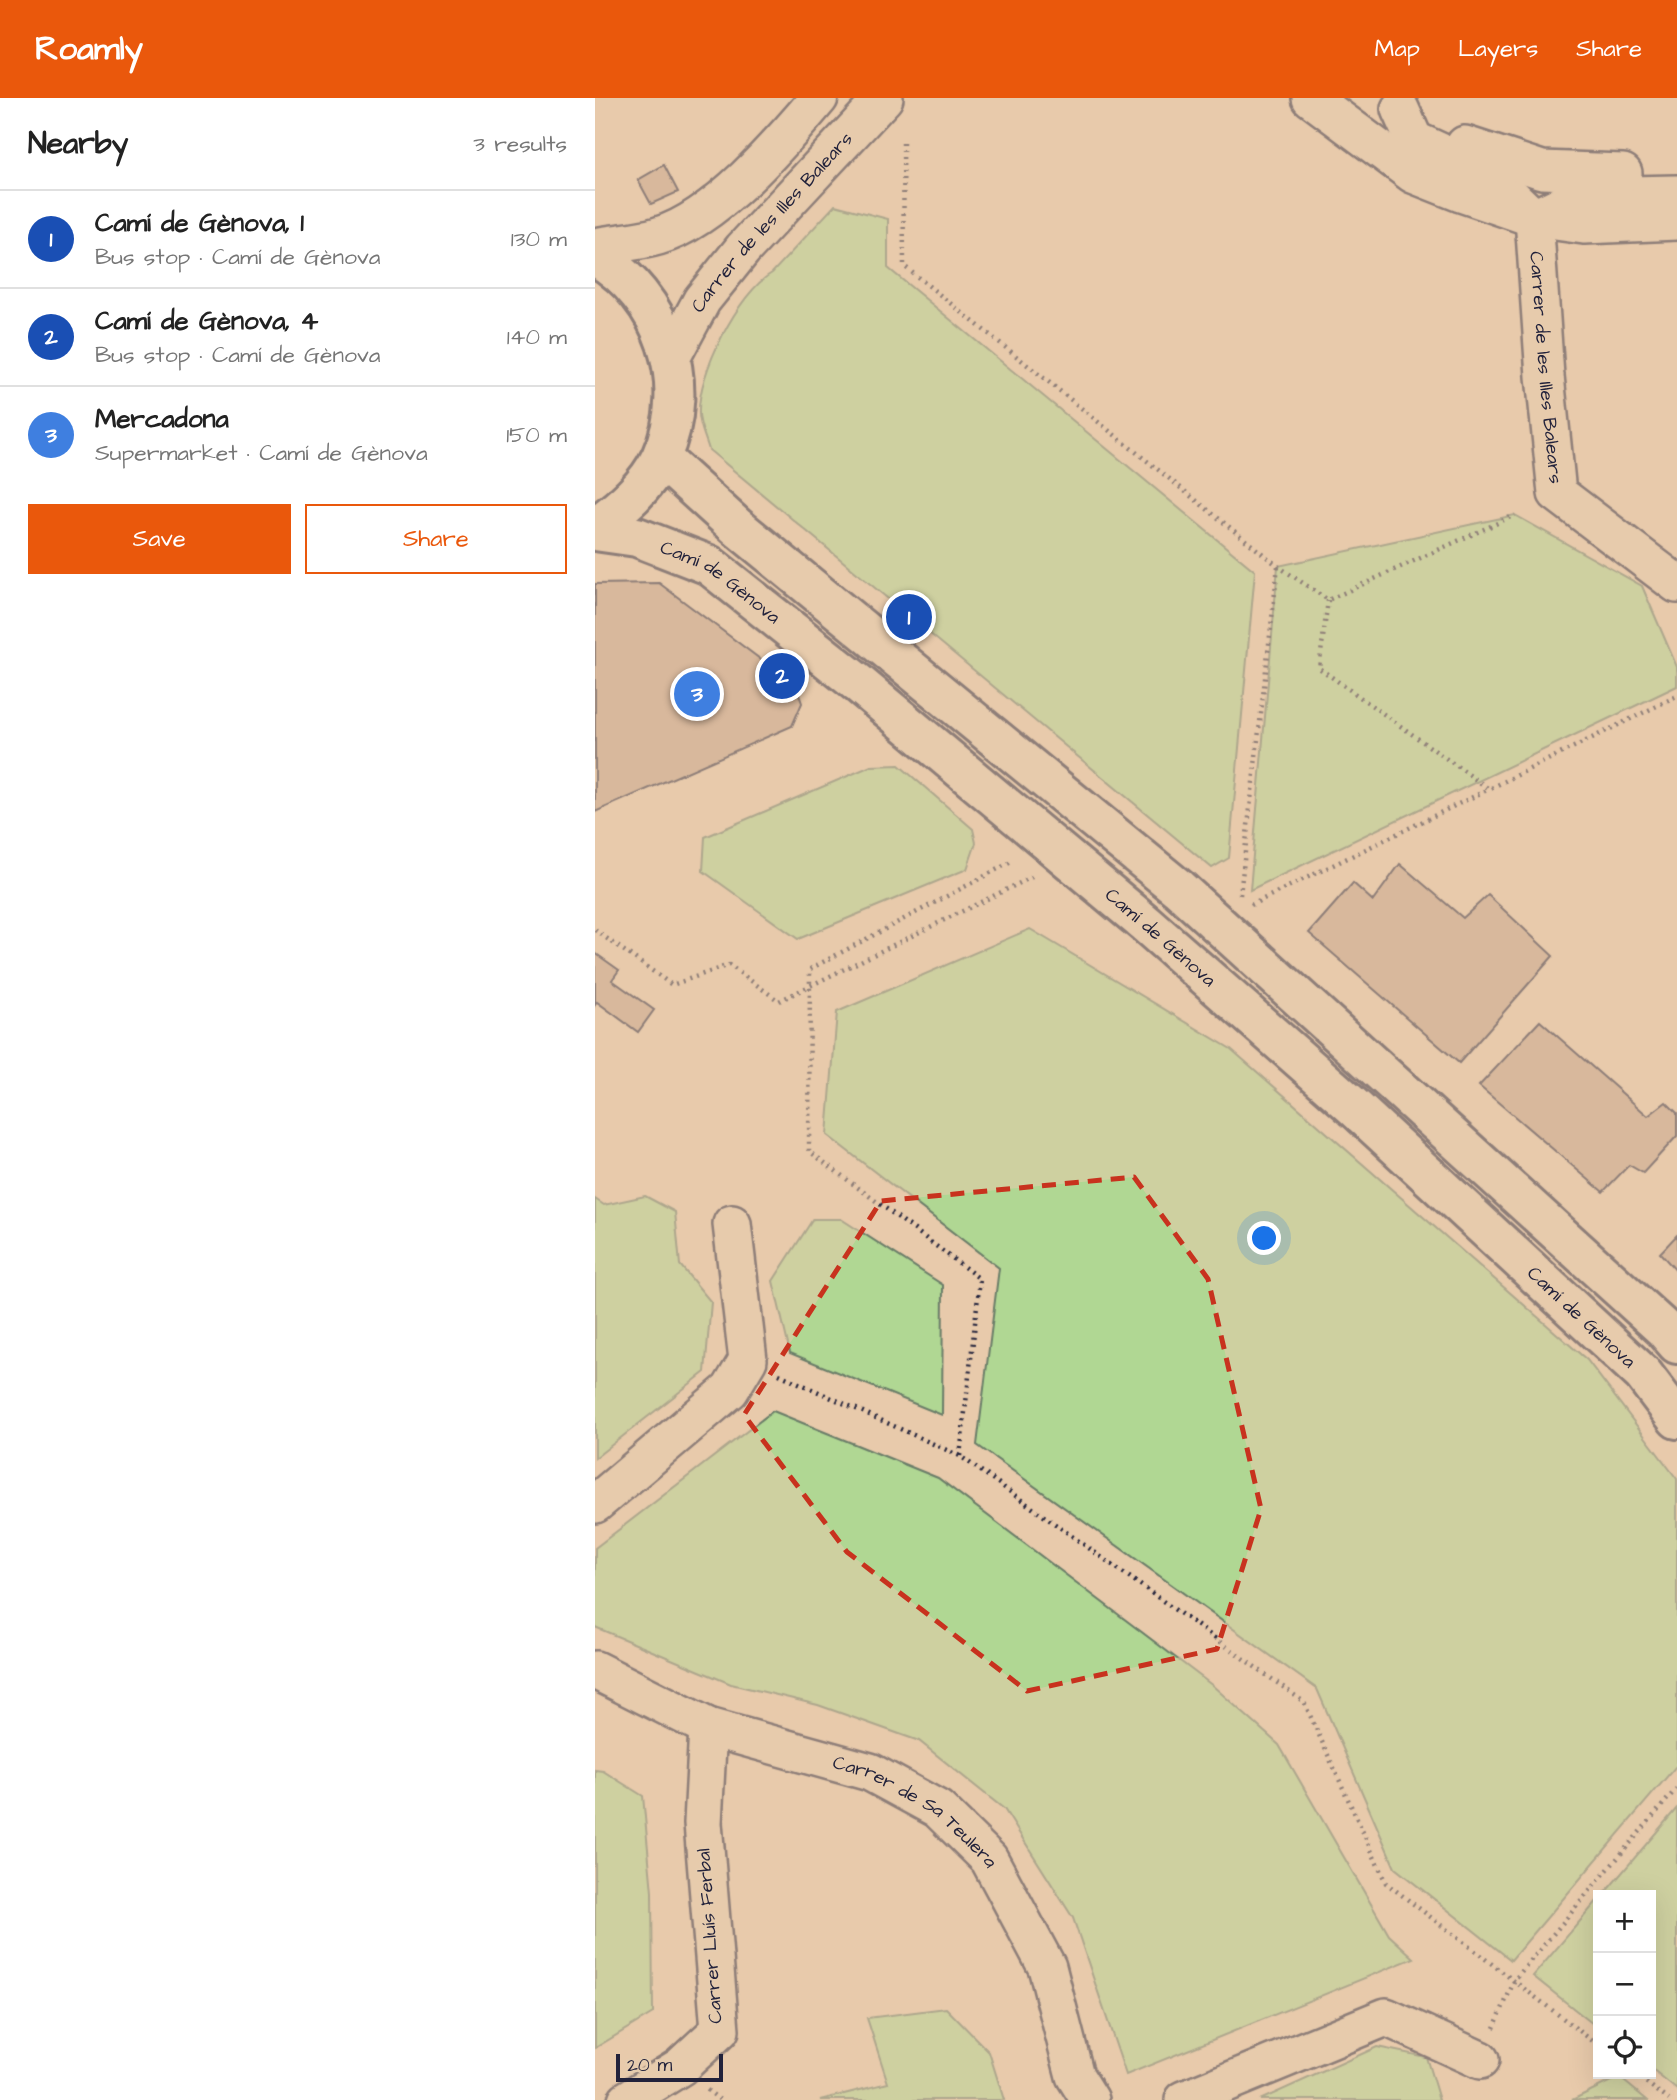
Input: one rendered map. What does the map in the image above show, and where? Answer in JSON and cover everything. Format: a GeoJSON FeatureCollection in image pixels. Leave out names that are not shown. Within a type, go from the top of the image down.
{"type":"FeatureCollection","features":[{"type":"Feature","properties":{"kind":"street"},"geometry":{"type":"LineString","coordinates":[[595,247],[660,236],[708,212],[790,132],[818,98]]}},
{"type":"Feature","properties":{"kind":"street","name":"Carrer de les Illes Balears"},"geometry":{"type":"LineString","coordinates":[[672,356],[702,300],[743,248],[884,98]]}},
{"type":"Feature","properties":{"kind":"street"},"geometry":{"type":"LineString","coordinates":[[1311,98],[1413,174],[1534,218],[1584,225],[1677,221]]}},
{"type":"Feature","properties":{"kind":"street"},"geometry":{"type":"LineString","coordinates":[[1393,104],[1414,140],[1488,174],[1534,218]]}},
{"type":"Feature","properties":{"kind":"street"},"geometry":{"type":"LineString","coordinates":[[1393,104],[1464,144],[1542,170],[1677,176]]}},
{"type":"Feature","properties":{"kind":"street"},"geometry":{"type":"LineString","coordinates":[[1534,218],[1580,196],[1677,194]]}},
{"type":"Feature","properties":{"kind":"street","name":"Carrer de les Illes Balears"},"geometry":{"type":"LineString","coordinates":[[1534,218],[1545,376],[1557,493],[1677,584]]}},
{"type":"Feature","properties":{"kind":"street"},"geometry":{"type":"LineString","coordinates":[[595,256],[616,268],[652,308],[672,356],[675,408],[661,458],[631,500],[595,529]]}},
{"type":"Feature","properties":{"kind":"street"},"geometry":{"type":"LineString","coordinates":[[661,458],[758,545],[1178,888],[1654,1319],[1677,1344]]}},
{"type":"Feature","properties":{"kind":"street","name":"Camí de Gènova"},"geometry":{"type":"LineString","coordinates":[[595,529],[637,537],[709,565],[859,684],[1045,857],[1333,1089],[1643,1374],[1677,1419]]}},
{"type":"Feature","properties":{"kind":"street"},"geometry":{"type":"LineString","coordinates":[[595,1504],[730,1390],[748,1360],[732,1224]]}},
{"type":"Feature","properties":{"kind":"street","name":"Carrer de Sa Teulera"},"geometry":{"type":"LineString","coordinates":[[595,1670],[708,1727],[870,1772],[938,1809],[989,1859],[1047,1967],[1075,2076],[1090,2100]]}},
{"type":"Feature","properties":{"kind":"street","name":"Carrer Lluís Ferbal"},"geometry":{"type":"LineString","coordinates":[[627,2100],[680,2067],[720,2030],[703,1823],[708,1727]]}},
{"type":"Feature","properties":{"kind":"street"},"geometry":{"type":"LineString","coordinates":[[1184,2100],[1386,2017],[1480,2060]]}},
{"type":"Feature","properties":{"kind":"path"},"geometry":{"type":"LineString","coordinates":[[902,143],[904,266],[1278,566],[1328,600]]}},
{"type":"Feature","properties":{"kind":"path"},"geometry":{"type":"LineString","coordinates":[[1328,600],[1515,515]]}},
{"type":"Feature","properties":{"kind":"path"},"geometry":{"type":"LineString","coordinates":[[1239,901],[1278,566]]}},
{"type":"Feature","properties":{"kind":"path"},"geometry":{"type":"LineString","coordinates":[[1328,600],[1319,668],[1489,789]]}},
{"type":"Feature","properties":{"kind":"path"},"geometry":{"type":"LineString","coordinates":[[1245,907],[1677,696]]}},
{"type":"Feature","properties":{"kind":"path"},"geometry":{"type":"LineString","coordinates":[[960,1456],[980,1279],[809,1150],[810,969],[1045,857]]}},
{"type":"Feature","properties":{"kind":"path"},"geometry":{"type":"LineString","coordinates":[[595,930],[672,985],[729,965],[779,1001],[1045,857]]}},
{"type":"Feature","properties":{"kind":"path"},"geometry":{"type":"LineString","coordinates":[[748,1360],[960,1456],[1304,1702],[1386,1883],[1593,2041]]}},
{"type":"Feature","properties":{"kind":"path"},"geometry":{"type":"LineString","coordinates":[[1480,2060],[1515,1979],[1677,1788]]}},
{"type":"Feature","properties":{"kind":"path"},"geometry":{"type":"LineString","coordinates":[[1642,2079],[1669,2100]]}},
{"type":"Feature","properties":{"kind":"highlighted area"},"geometry":{"type":"Polygon","coordinates":[[[1134,1177],[1208,1279],[1261,1509],[1217,1649],[1027,1691],[847,1552],[744,1415],[881,1201],[1134,1177]]]}},
{"type":"Feature","properties":{"kind":"green space"},"geometry":{"type":"Polygon","coordinates":[[[835,205],[888,219],[888,268],[1255,571],[1229,858],[1212,868],[709,450],[699,418],[700,397],[722,336],[746,297],[835,205]]]}},
{"type":"Feature","properties":{"kind":"green space"},"geometry":{"type":"Polygon","coordinates":[[[1515,515],[1642,586],[1677,667],[1677,686],[1250,890],[1278,566],[1515,515]]]}},
{"type":"Feature","properties":{"kind":"green space"},"geometry":{"type":"Polygon","coordinates":[[[899,765],[973,829],[976,843],[967,869],[798,939],[703,871],[705,837],[871,766],[899,765]]]}},
{"type":"Feature","properties":{"kind":"green space"},"geometry":{"type":"Polygon","coordinates":[[[1030,929],[1231,1049],[1587,1360],[1677,1479],[1677,1765],[1511,1960],[1395,1868],[1317,1689],[977,1445],[999,1268],[827,1135],[837,1012],[1030,929]]]}},
{"type":"Feature","properties":{"kind":"green space"},"geometry":{"type":"Polygon","coordinates":[[[645,1196],[675,1212],[680,1265],[711,1302],[705,1372],[595,1458],[595,1199],[604,1205],[645,1196]]]}},
{"type":"Feature","properties":{"kind":"green space"},"geometry":{"type":"Polygon","coordinates":[[[813,1219],[841,1219],[943,1285],[942,1415],[790,1353],[773,1281],[813,1219]]]}},
{"type":"Feature","properties":{"kind":"green space"},"geometry":{"type":"Polygon","coordinates":[[[773,1411],[938,1478],[1213,1686],[1279,1745],[1389,1935],[1414,1958],[1126,2075],[1073,1918],[1004,1809],[919,1741],[818,1705],[731,1684],[595,1627],[595,1548],[773,1411]]]}},
{"type":"Feature","properties":{"kind":"green space"},"geometry":{"type":"Polygon","coordinates":[[[595,1770],[603,1771],[643,1796],[652,1892],[653,2013],[595,2048],[595,1770]]]}},
{"type":"Feature","properties":{"kind":"green space"},"geometry":{"type":"Polygon","coordinates":[[[1677,1808],[1677,2090],[1656,2073],[1656,1890],[1607,1890],[1677,1808]]]}},
{"type":"Feature","properties":{"kind":"green space"},"geometry":{"type":"Polygon","coordinates":[[[1593,1906],[1593,2024],[1533,1976],[1593,1906]]]}},
{"type":"Feature","properties":{"kind":"green space"},"geometry":{"type":"Polygon","coordinates":[[[946,2008],[989,2052],[1004,2100],[820,2100],[888,2083],[867,2018],[946,2008]]]}},
{"type":"Feature","properties":{"kind":"green space"},"geometry":{"type":"Polygon","coordinates":[[[1377,2047],[1426,2057],[1439,2100],[1260,2100],[1377,2047]]]}},
{"type":"Feature","properties":{"kind":"green space"},"geometry":{"type":"Polygon","coordinates":[[[1615,2079],[1621,2079],[1647,2100],[1572,2100],[1615,2079]]]}},
{"type":"Feature","properties":{"kind":"building"},"geometry":{"type":"Polygon","coordinates":[[[664,165],[678,192],[651,204],[638,180],[664,165]]]}},
{"type":"Feature","properties":{"kind":"building"},"geometry":{"type":"Polygon","coordinates":[[[659,583],[796,686],[802,703],[792,726],[595,812],[595,584],[659,583]]]}},
{"type":"Feature","properties":{"kind":"building"},"geometry":{"type":"Polygon","coordinates":[[[1400,864],[1463,918],[1488,895],[1553,956],[1459,1063],[1309,933],[1353,883],[1373,901],[1400,864]]]}},
{"type":"Feature","properties":{"kind":"building"},"geometry":{"type":"Polygon","coordinates":[[[595,953],[619,970],[612,980],[654,1010],[638,1032],[597,1002],[595,1005],[595,953]]]}},
{"type":"Feature","properties":{"kind":"building"},"geometry":{"type":"Polygon","coordinates":[[[1540,1021],[1648,1116],[1666,1102],[1677,1113],[1677,1136],[1643,1173],[1629,1165],[1603,1192],[1479,1086],[1540,1021]]]}},
{"type":"Feature","properties":{"kind":"building"},"geometry":{"type":"Polygon","coordinates":[[[1677,1235],[1677,1272],[1660,1253],[1677,1235]]]}},
{"type":"Feature","properties":{"kind":"place","name":"Camí de Gènova, 1"},"geometry":{"type":"Point","coordinates":[909,617]}},
{"type":"Feature","properties":{"kind":"place","name":"Camí de Gènova, 4"},"geometry":{"type":"Point","coordinates":[782,676]}},
{"type":"Feature","properties":{"kind":"place","name":"Mercadona"},"geometry":{"type":"Point","coordinates":[697,694]}}]}
